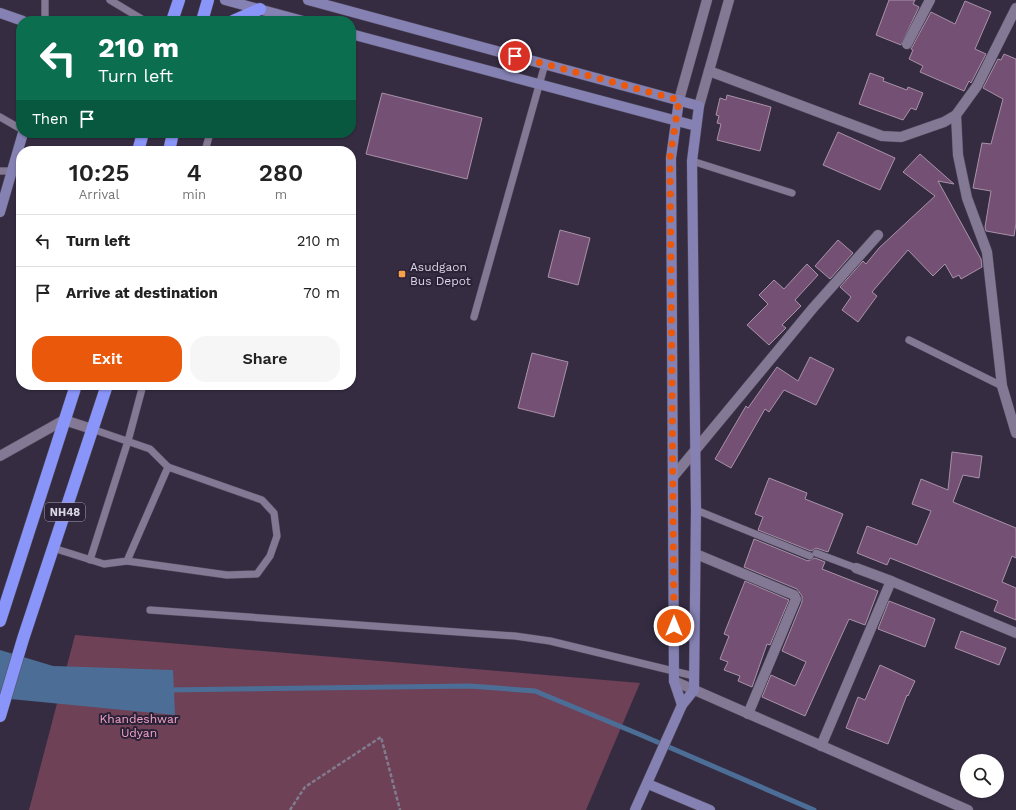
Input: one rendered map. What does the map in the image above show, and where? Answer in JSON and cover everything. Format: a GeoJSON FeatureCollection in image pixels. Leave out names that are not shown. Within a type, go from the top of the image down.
{"type":"FeatureCollection","features":[{"type":"Feature","properties":{"kind":"highway"},"geometry":{"type":"LineString","coordinates":[[173,16],[178,0]]}},
{"type":"Feature","properties":{"kind":"highway"},"geometry":{"type":"LineString","coordinates":[[203,16],[208,0]]}},
{"type":"Feature","properties":{"kind":"highway"},"geometry":{"type":"LineString","coordinates":[[246,16],[260,9]]}},
{"type":"Feature","properties":{"kind":"highway","name":"NH48"},"geometry":{"type":"LineString","coordinates":[[0,621],[74,390]]}},
{"type":"Feature","properties":{"kind":"highway","name":"NH48"},"geometry":{"type":"LineString","coordinates":[[0,716],[23,639],[105,390]]}},
{"type":"Feature","properties":{"kind":"street"},"geometry":{"type":"LineString","coordinates":[[225,0],[285,16]]}},
{"type":"Feature","properties":{"kind":"street"},"geometry":{"type":"LineString","coordinates":[[308,0],[699,106]]}},
{"type":"Feature","properties":{"kind":"street"},"geometry":{"type":"LineString","coordinates":[[682,704],[674,676],[670,158],[679,100],[707,0]]}},
{"type":"Feature","properties":{"kind":"street"},"geometry":{"type":"LineString","coordinates":[[635,810],[648,784],[682,704],[694,690],[696,510],[692,161],[699,106],[729,0]]}},
{"type":"Feature","properties":{"kind":"street"},"geometry":{"type":"LineString","coordinates":[[907,44],[930,0]]}},
{"type":"Feature","properties":{"kind":"street"},"geometry":{"type":"LineString","coordinates":[[709,71],[882,136],[901,138],[944,122],[956,115],[978,86],[1016,8]]}},
{"type":"Feature","properties":{"kind":"street"},"geometry":{"type":"LineString","coordinates":[[0,14],[16,19]]}},
{"type":"Feature","properties":{"kind":"street"},"geometry":{"type":"LineString","coordinates":[[356,35],[696,126]]}},
{"type":"Feature","properties":{"kind":"street"},"geometry":{"type":"LineString","coordinates":[[956,115],[958,155],[967,198],[987,252],[1002,386],[1016,433]]}},
{"type":"Feature","properties":{"kind":"street"},"geometry":{"type":"LineString","coordinates":[[0,212],[16,157]]}},
{"type":"Feature","properties":{"kind":"street"},"geometry":{"type":"LineString","coordinates":[[673,477],[814,308],[878,236]]}},
{"type":"Feature","properties":{"kind":"street"},"geometry":{"type":"LineString","coordinates":[[0,456],[64,420],[92,429]]}},
{"type":"Feature","properties":{"kind":"street"},"geometry":{"type":"LineString","coordinates":[[696,554],[794,595],[796,599],[748,714]]}},
{"type":"Feature","properties":{"kind":"street"},"geometry":{"type":"LineString","coordinates":[[856,568],[1016,633]]}},
{"type":"Feature","properties":{"kind":"street"},"geometry":{"type":"LineString","coordinates":[[821,746],[891,581]]}},
{"type":"Feature","properties":{"kind":"street"},"geometry":{"type":"LineString","coordinates":[[674,676],[694,690],[968,810]]}},
{"type":"Feature","properties":{"kind":"street"},"geometry":{"type":"LineString","coordinates":[[648,784],[710,810]]}},
{"type":"Feature","properties":{"kind":"lane"},"geometry":{"type":"LineString","coordinates":[[45,16],[46,0]]}},
{"type":"Feature","properties":{"kind":"lane"},"geometry":{"type":"LineString","coordinates":[[110,0],[137,16]]}},
{"type":"Feature","properties":{"kind":"lane"},"geometry":{"type":"LineString","coordinates":[[474,317],[544,64]]}},
{"type":"Feature","properties":{"kind":"lane"},"geometry":{"type":"LineString","coordinates":[[0,117],[16,126]]}},
{"type":"Feature","properties":{"kind":"lane"},"geometry":{"type":"LineString","coordinates":[[692,161],[792,193]]}},
{"type":"Feature","properties":{"kind":"lane"},"geometry":{"type":"LineString","coordinates":[[0,171],[12,171]]}},
{"type":"Feature","properties":{"kind":"lane"},"geometry":{"type":"LineString","coordinates":[[909,340],[1002,386]]}},
{"type":"Feature","properties":{"kind":"lane"},"geometry":{"type":"LineString","coordinates":[[90,560],[128,441],[142,390]]}},
{"type":"Feature","properties":{"kind":"lane"},"geometry":{"type":"LineString","coordinates":[[53,548],[104,564],[127,561],[235,575],[257,574],[270,556],[276,536],[274,512],[262,500],[168,467],[150,449],[92,429]]}},
{"type":"Feature","properties":{"kind":"lane"},"geometry":{"type":"LineString","coordinates":[[127,561],[168,467]]}},
{"type":"Feature","properties":{"kind":"lane"},"geometry":{"type":"LineString","coordinates":[[696,510],[813,555],[856,568]]}},
{"type":"Feature","properties":{"kind":"lane"},"geometry":{"type":"LineString","coordinates":[[150,610],[515,636],[550,641],[674,676],[694,676]]}},
{"type":"Feature","properties":{"kind":"path"},"geometry":{"type":"LineString","coordinates":[[290,810],[305,787],[381,737],[400,810]]}},
{"type":"Feature","properties":{"kind":"green space","name":"Khandeshwar Udyan"},"geometry":{"type":"Polygon","coordinates":[[[75,635],[640,683],[586,810],[29,810],[75,635]]]}},
{"type":"Feature","properties":{"kind":"water"},"geometry":{"type":"Polygon","coordinates":[[[0,650],[53,666],[173,670],[175,715],[0,698],[0,650]]]}},
{"type":"Feature","properties":{"kind":"building"},"geometry":{"type":"Polygon","coordinates":[[[889,0],[915,0],[913,4],[919,7],[901,45],[876,35],[889,0]]]}},
{"type":"Feature","properties":{"kind":"building"},"geometry":{"type":"Polygon","coordinates":[[[965,1],[991,12],[975,49],[986,54],[971,83],[969,81],[964,91],[920,72],[923,66],[909,59],[913,50],[911,49],[931,12],[955,24],[965,1]]]}},
{"type":"Feature","properties":{"kind":"building"},"geometry":{"type":"Polygon","coordinates":[[[1004,54],[1016,59],[1016,223],[1014,236],[986,231],[985,227],[991,191],[973,188],[982,143],[991,144],[1003,99],[983,88],[998,59],[1001,60],[1004,54]]]}},
{"type":"Feature","properties":{"kind":"building"},"geometry":{"type":"Polygon","coordinates":[[[870,73],[884,78],[883,81],[907,90],[908,87],[923,93],[916,110],[911,108],[903,120],[859,104],[870,73]]]}},
{"type":"Feature","properties":{"kind":"building"},"geometry":{"type":"Polygon","coordinates":[[[382,93],[482,118],[467,179],[366,154],[382,93]]]}},
{"type":"Feature","properties":{"kind":"building"},"geometry":{"type":"Polygon","coordinates":[[[727,95],[771,107],[760,151],[717,140],[721,124],[717,123],[719,116],[716,115],[720,98],[726,100],[727,95]]]}},
{"type":"Feature","properties":{"kind":"building"},"geometry":{"type":"Polygon","coordinates":[[[838,132],[895,158],[880,190],[823,165],[838,132]]]}},
{"type":"Feature","properties":{"kind":"building"},"geometry":{"type":"Polygon","coordinates":[[[920,154],[954,184],[938,181],[981,259],[982,267],[961,279],[959,275],[953,278],[945,264],[933,276],[908,250],[872,292],[877,296],[858,322],[842,310],[851,297],[840,287],[863,261],[866,264],[879,248],[935,196],[903,172],[920,154]]]}},
{"type":"Feature","properties":{"kind":"building"},"geometry":{"type":"Polygon","coordinates":[[[560,230],[590,238],[578,285],[548,277],[560,230]]]}},
{"type":"Feature","properties":{"kind":"building"},"geometry":{"type":"Polygon","coordinates":[[[838,240],[853,253],[830,279],[815,266],[838,240]]]}},
{"type":"Feature","properties":{"kind":"building"},"geometry":{"type":"Polygon","coordinates":[[[807,264],[818,275],[795,300],[801,306],[782,325],[786,328],[769,345],[747,325],[768,304],[759,295],[774,280],[784,289],[807,264]]]}},
{"type":"Feature","properties":{"kind":"building"},"geometry":{"type":"Polygon","coordinates":[[[532,353],[568,362],[554,417],[518,408],[532,353]]]}},
{"type":"Feature","properties":{"kind":"building"},"geometry":{"type":"Polygon","coordinates":[[[810,357],[834,369],[816,405],[784,390],[769,412],[765,409],[731,468],[715,459],[746,406],[748,408],[777,367],[798,381],[810,357]]]}},
{"type":"Feature","properties":{"kind":"building"},"geometry":{"type":"Polygon","coordinates":[[[952,452],[982,456],[979,478],[963,475],[953,502],[1016,528],[1016,558],[1012,556],[1002,582],[1016,588],[1016,620],[994,611],[998,601],[890,558],[887,565],[857,553],[867,526],[917,545],[931,511],[912,504],[921,479],[948,490],[952,452]]]}},
{"type":"Feature","properties":{"kind":"building"},"geometry":{"type":"Polygon","coordinates":[[[769,478],[807,493],[805,499],[843,514],[828,552],[816,548],[811,551],[758,530],[763,517],[755,514],[769,478]]]}},
{"type":"Feature","properties":{"kind":"building"},"geometry":{"type":"Polygon","coordinates":[[[754,539],[808,561],[815,558],[825,562],[822,569],[878,591],[865,625],[849,619],[805,716],[762,697],[771,675],[795,686],[806,662],[782,651],[802,602],[802,596],[797,589],[744,567],[754,539]]]}},
{"type":"Feature","properties":{"kind":"building"},"geometry":{"type":"Polygon","coordinates":[[[745,581],[789,600],[770,645],[767,644],[752,687],[738,681],[740,676],[724,670],[728,662],[720,659],[729,636],[724,634],[745,581]]]}},
{"type":"Feature","properties":{"kind":"building"},"geometry":{"type":"Polygon","coordinates":[[[889,601],[935,619],[925,647],[878,629],[889,601]]]}},
{"type":"Feature","properties":{"kind":"building"},"geometry":{"type":"Polygon","coordinates":[[[961,631],[1006,648],[999,665],[955,648],[961,631]]]}},
{"type":"Feature","properties":{"kind":"building"},"geometry":{"type":"Polygon","coordinates":[[[880,665],[915,681],[908,696],[907,695],[888,744],[846,728],[858,697],[865,700],[880,665]]]}},
{"type":"Feature","properties":{"kind":"waterway"},"geometry":{"type":"LineString","coordinates":[[167,690],[470,686],[535,691],[814,810]]}},
{"type":"Feature","properties":{"kind":"place","name":"Asudgaon Bus Depot"},"geometry":{"type":"Point","coordinates":[402,274]}},
{"type":"Feature","properties":{"kind":"route"},"geometry":{"type":"LineString","coordinates":[[515,56],[679,100],[670,158],[674,626]]}}]}
